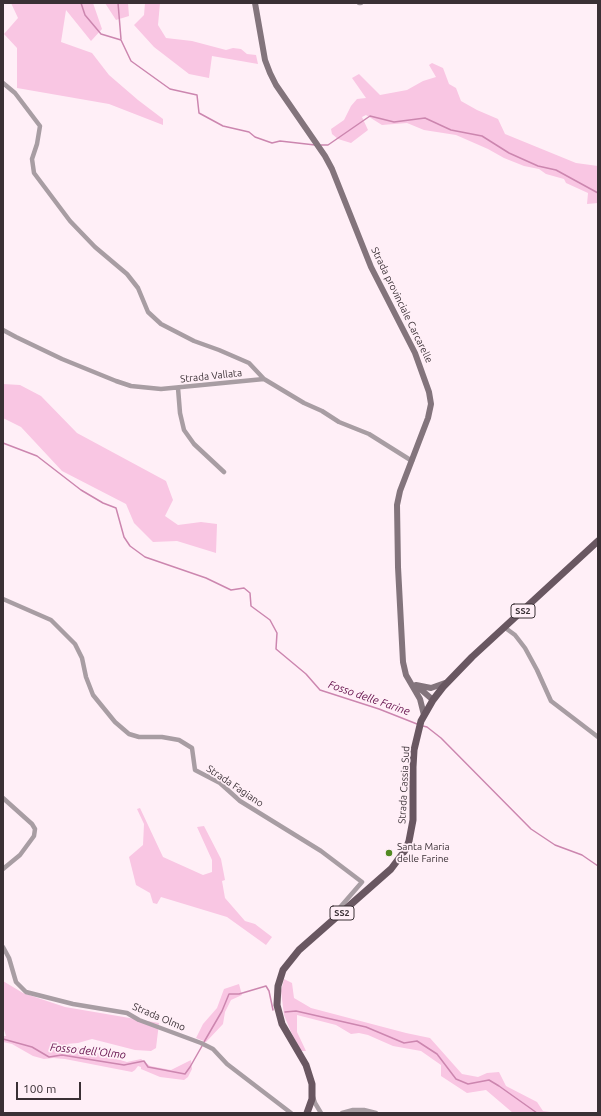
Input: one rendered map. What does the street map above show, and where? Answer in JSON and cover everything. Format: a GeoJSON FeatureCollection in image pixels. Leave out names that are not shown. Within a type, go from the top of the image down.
{"type":"FeatureCollection","features":[{"type":"Feature","properties":{"kind":"main road","name":"Strada provinciale Carcarelle"},"geometry":{"type":"LineString","coordinates":[[255,3],[265,60],[270,73],[276,85],[321,150],[334,174],[371,268],[415,353],[428,386],[430,413],[400,491],[397,505],[398,567],[403,662],[409,681],[422,704],[423,718]]}},
{"type":"Feature","properties":{"kind":"main road","name":"Strada Cassia Sud"},"geometry":{"type":"LineString","coordinates":[[309,1112],[312,1084],[307,1069],[282,1024],[277,1005],[278,986],[283,970],[299,950],[391,869],[406,849],[413,820],[414,750],[418,729],[433,700],[472,657],[598,541]]}},
{"type":"Feature","properties":{"kind":"main road"},"geometry":{"type":"LineString","coordinates":[[409,681],[416,685],[433,700]]}},
{"type":"Feature","properties":{"kind":"main road"},"geometry":{"type":"LineString","coordinates":[[416,685],[431,688],[448,682]]}},
{"type":"Feature","properties":{"kind":"main road"},"geometry":{"type":"LineString","coordinates":[[416,692],[422,697],[433,700]]}},
{"type":"Feature","properties":{"kind":"street"},"geometry":{"type":"LineString","coordinates":[[3,83],[15,93],[40,126],[37,144],[32,159],[34,173],[70,221],[95,247],[127,274],[138,288],[148,312],[161,324],[187,338],[249,363],[264,379],[304,404],[322,411],[339,422],[369,434],[412,461]]}},
{"type":"Feature","properties":{"kind":"street","name":"Strada Vallata"},"geometry":{"type":"LineString","coordinates":[[3,330],[62,359],[131,386],[161,389],[264,379]]}},
{"type":"Feature","properties":{"kind":"street"},"geometry":{"type":"LineString","coordinates":[[178,388],[180,413],[184,430],[194,444],[224,472]]}},
{"type":"Feature","properties":{"kind":"street","name":"Strada Fagiano"},"geometry":{"type":"LineString","coordinates":[[3,599],[51,620],[75,644],[82,658],[86,677],[93,695],[115,722],[129,734],[139,737],[162,737],[179,740],[192,748],[195,770],[220,784],[240,801],[321,851],[358,878],[362,882],[336,912],[337,917]]}},
{"type":"Feature","properties":{"kind":"street"},"geometry":{"type":"LineString","coordinates":[[504,627],[515,635],[525,648],[551,700],[598,737]]}},
{"type":"Feature","properties":{"kind":"street"},"geometry":{"type":"LineString","coordinates":[[3,798],[32,824],[35,829],[34,836],[20,855],[3,869]]}},
{"type":"Feature","properties":{"kind":"street","name":"Strada Olmo"},"geometry":{"type":"LineString","coordinates":[[3,946],[10,958],[16,982],[26,992],[73,1004],[128,1013],[139,1020],[201,1043],[213,1049],[227,1064],[291,1113]]}},
{"type":"Feature","properties":{"kind":"street"},"geometry":{"type":"LineString","coordinates":[[312,1090],[315,1103],[320,1113]]}},
{"type":"Feature","properties":{"kind":"street"},"geometry":{"type":"LineString","coordinates":[[342,1113],[353,1110],[364,1110],[376,1113]]}},
{"type":"Feature","properties":{"kind":"street"},"geometry":{"type":"LineString","coordinates":[[309,1112],[320,1113]]}},
{"type":"Feature","properties":{"kind":"shaded area"},"geometry":{"type":"Polygon","coordinates":[[[11,3],[93,3],[102,29],[91,41],[66,10],[61,42],[92,53],[109,75],[163,119],[163,125],[109,104],[17,88],[17,48],[4,34],[18,18],[11,3]]]}},
{"type":"Feature","properties":{"kind":"shaded area"},"geometry":{"type":"Polygon","coordinates":[[[105,3],[128,3],[129,16],[116,20],[105,3]]]}},
{"type":"Feature","properties":{"kind":"shaded area"},"geometry":{"type":"Polygon","coordinates":[[[145,3],[160,3],[158,25],[166,38],[192,41],[226,50],[233,48],[241,49],[247,54],[256,55],[258,64],[212,56],[209,78],[189,74],[154,47],[134,25],[144,15],[145,3]]]}},
{"type":"Feature","properties":{"kind":"shaded area"},"geometry":{"type":"Polygon","coordinates":[[[432,63],[443,68],[449,84],[456,88],[461,101],[498,119],[505,134],[576,163],[598,166],[598,203],[587,204],[588,193],[566,183],[564,179],[546,174],[539,169],[524,166],[504,158],[488,149],[456,135],[424,130],[407,123],[382,125],[366,115],[362,117],[368,130],[351,143],[338,139],[332,134],[331,129],[344,120],[351,106],[357,99],[366,98],[352,78],[359,74],[380,95],[407,90],[423,81],[436,77],[429,65],[432,63]]]}},
{"type":"Feature","properties":{"kind":"shaded area"},"geometry":{"type":"Polygon","coordinates":[[[3,384],[20,385],[41,396],[77,433],[166,481],[173,500],[165,516],[178,525],[201,522],[217,524],[216,553],[177,541],[153,542],[134,523],[126,504],[62,471],[21,427],[3,418],[3,384]]]}},
{"type":"Feature","properties":{"kind":"shaded area"},"geometry":{"type":"Polygon","coordinates":[[[140,808],[163,857],[203,875],[212,872],[212,860],[197,827],[204,826],[221,859],[225,880],[222,881],[225,898],[245,921],[255,924],[272,937],[266,945],[227,917],[161,897],[157,904],[153,903],[150,893],[136,885],[129,857],[143,845],[144,824],[137,809],[140,808]]]}},
{"type":"Feature","properties":{"kind":"shaded area"},"geometry":{"type":"Polygon","coordinates":[[[284,979],[292,983],[294,998],[311,1008],[430,1038],[462,1074],[478,1077],[487,1073],[499,1072],[506,1086],[537,1102],[543,1111],[558,1113],[513,1113],[486,1090],[467,1093],[441,1076],[441,1065],[421,1051],[393,1046],[368,1035],[359,1033],[351,1034],[336,1025],[297,1015],[297,1032],[306,1051],[301,1051],[284,1015],[281,991],[284,979]]]}},
{"type":"Feature","properties":{"kind":"shaded area"},"geometry":{"type":"Polygon","coordinates":[[[3,981],[23,993],[65,1007],[159,1023],[156,1048],[151,1051],[135,1050],[92,1039],[78,1043],[66,1044],[127,1062],[141,1059],[150,1066],[171,1070],[191,1060],[192,1069],[188,1077],[184,1080],[160,1077],[141,1069],[141,1067],[138,1066],[132,1072],[65,1059],[44,1059],[33,1056],[12,1044],[3,1042],[3,1036],[6,1036],[3,1026],[3,981]]]}},
{"type":"Feature","properties":{"kind":"shaded area"},"geometry":{"type":"Polygon","coordinates":[[[239,984],[242,995],[231,1000],[225,1012],[223,1024],[206,1042],[196,1038],[203,1024],[217,1008],[224,989],[239,984]]]}},
{"type":"Feature","properties":{"kind":"waterway"},"geometry":{"type":"LineString","coordinates":[[81,3],[85,15],[101,34],[121,40],[131,61],[170,89],[197,95],[199,113],[223,126],[249,132],[255,137],[272,143],[280,141],[315,145]]}},
{"type":"Feature","properties":{"kind":"waterway"},"geometry":{"type":"LineString","coordinates":[[118,3],[121,39]]}},
{"type":"Feature","properties":{"kind":"waterway"},"geometry":{"type":"LineString","coordinates":[[321,145],[328,145],[370,116],[394,122],[425,118],[451,130],[482,136],[509,153],[538,166],[556,170],[598,193]]}},
{"type":"Feature","properties":{"kind":"waterway","name":"Fosso delle Farine"},"geometry":{"type":"LineString","coordinates":[[3,443],[37,456],[81,490],[103,503],[116,508],[124,537],[130,546],[145,557],[206,578],[231,590],[244,588],[250,593],[251,606],[270,620],[277,633],[276,649],[306,674],[320,690],[379,709],[417,724]]}},
{"type":"Feature","properties":{"kind":"waterway","name":"Fosso delle Farine"},"geometry":{"type":"LineString","coordinates":[[423,726],[427,727],[441,738],[531,829],[555,845],[582,855],[598,866]]}},
{"type":"Feature","properties":{"kind":"waterway","name":"Fosso dell'Olmo"},"geometry":{"type":"LineString","coordinates":[[204,1042],[222,1011],[229,994],[239,994],[266,986],[269,991],[273,1010]]}},
{"type":"Feature","properties":{"kind":"waterway","name":"Fosso dell'Olmo"},"geometry":{"type":"LineString","coordinates":[[285,1012],[296,1011],[366,1027],[404,1043],[417,1041],[437,1054],[456,1079],[468,1084],[489,1080],[537,1113]]}},
{"type":"Feature","properties":{"kind":"waterway","name":"Fosso dell'Olmo"},"geometry":{"type":"LineString","coordinates":[[3,1039],[32,1047],[49,1057],[62,1055],[124,1065],[144,1061],[148,1067],[185,1074],[202,1046]]}},
{"type":"Feature","properties":{"kind":"place","name":"Santa Maria delle Farine"},"geometry":{"type":"Point","coordinates":[389,853]}}]}
